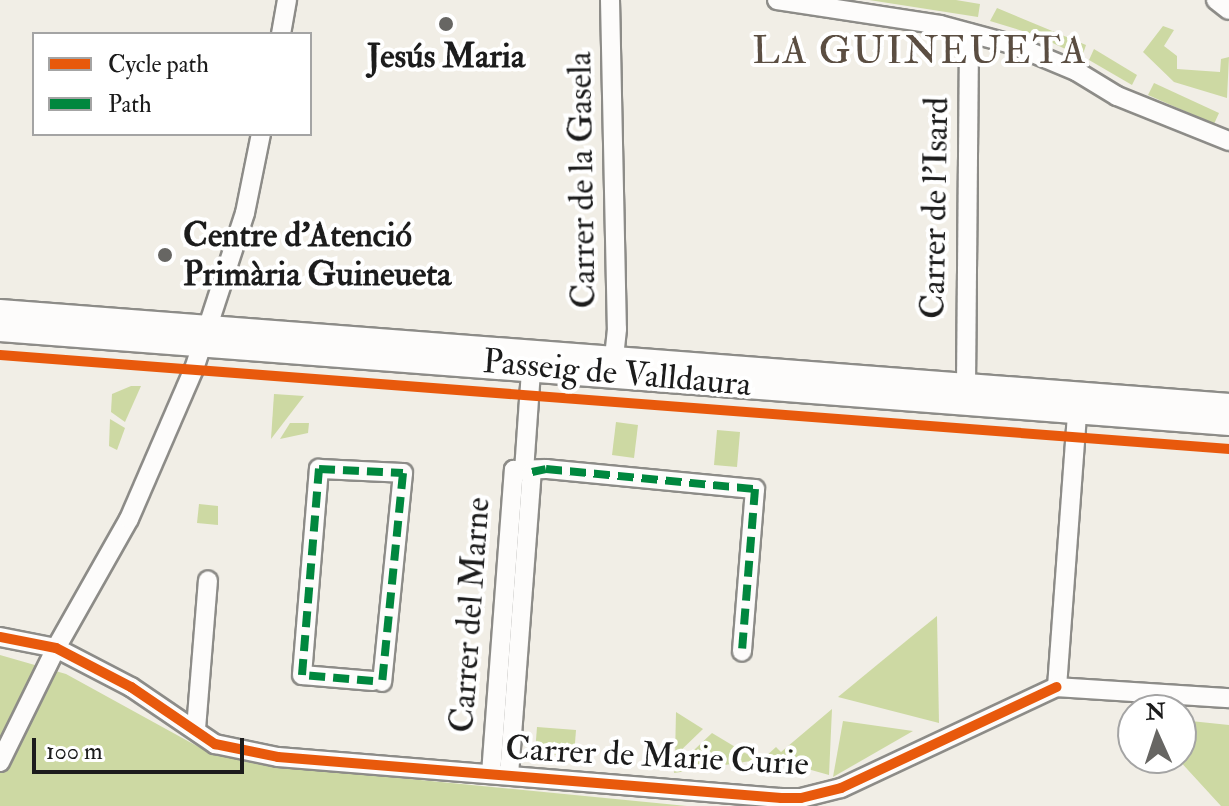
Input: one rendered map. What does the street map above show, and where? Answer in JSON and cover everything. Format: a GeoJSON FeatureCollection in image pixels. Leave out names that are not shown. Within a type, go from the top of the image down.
{"type":"FeatureCollection","features":[{"type":"Feature","properties":{"kind":"main road","name":"Passeig de Valldaura"},"geometry":{"type":"LineString","coordinates":[[0,311],[204,336],[1077,402],[1229,405]]}},
{"type":"Feature","properties":{"kind":"main road","name":"Passeig de Valldaura"},"geometry":{"type":"LineString","coordinates":[[0,330],[204,336]]}},
{"type":"Feature","properties":{"kind":"main road","name":"Passeig de Valldaura"},"geometry":{"type":"LineString","coordinates":[[531,361],[614,358],[966,385],[1229,424]]}},
{"type":"Feature","properties":{"kind":"street"},"geometry":{"type":"LineString","coordinates":[[281,32],[287,0]]}},
{"type":"Feature","properties":{"kind":"street","name":"Carrer de la Gasela"},"geometry":{"type":"LineString","coordinates":[[610,0],[617,329],[614,358]]}},
{"type":"Feature","properties":{"kind":"street"},"geometry":{"type":"LineString","coordinates":[[777,0],[969,33],[1011,44],[1076,71],[1117,96],[1229,141]]}},
{"type":"Feature","properties":{"kind":"street"},"geometry":{"type":"LineString","coordinates":[[1216,0],[1229,10]]}},
{"type":"Feature","properties":{"kind":"street","name":"Carrer de l'Isard"},"geometry":{"type":"LineString","coordinates":[[966,385],[969,33]]}},
{"type":"Feature","properties":{"kind":"street"},"geometry":{"type":"LineString","coordinates":[[0,762],[56,648],[89,595],[129,519],[204,336],[245,213],[261,136]]}},
{"type":"Feature","properties":{"kind":"street","name":"Carrer del Marne"},"geometry":{"type":"LineString","coordinates":[[500,774],[528,471],[531,361]]}},
{"type":"Feature","properties":{"kind":"street"},"geometry":{"type":"LineString","coordinates":[[1077,402],[1057,687],[1229,698]]}},
{"type":"Feature","properties":{"kind":"street"},"geometry":{"type":"LineString","coordinates":[[319,469],[403,473],[378,681],[302,675],[319,469]]}},
{"type":"Feature","properties":{"kind":"street"},"geometry":{"type":"LineString","coordinates":[[528,471],[546,469],[755,489],[742,651]]}},
{"type":"Feature","properties":{"kind":"street"},"geometry":{"type":"LineString","coordinates":[[196,729],[208,580]]}},
{"type":"Feature","properties":{"kind":"street","name":"Carrer de Marie Curie"},"geometry":{"type":"LineString","coordinates":[[0,637],[56,648],[131,687],[215,744],[278,757],[801,798],[827,793],[895,766],[1057,687]]}},
{"type":"Feature","properties":{"kind":"green space"},"geometry":{"type":"Polygon","coordinates":[[[869,0],[956,0],[980,4],[978,17],[869,0]]]}},
{"type":"Feature","properties":{"kind":"green space"},"geometry":{"type":"Polygon","coordinates":[[[997,8],[1086,45],[1082,57],[1036,35],[990,21],[997,8]]]}},
{"type":"Feature","properties":{"kind":"green space"},"geometry":{"type":"Polygon","coordinates":[[[1163,26],[1174,30],[1164,46],[1177,56],[1177,69],[1220,72],[1221,59],[1229,57],[1227,98],[1174,82],[1143,52],[1163,26]]]}},
{"type":"Feature","properties":{"kind":"green space"},"geometry":{"type":"Polygon","coordinates":[[[1094,49],[1137,75],[1132,85],[1089,60],[1094,49]]]}},
{"type":"Feature","properties":{"kind":"green space"},"geometry":{"type":"Polygon","coordinates":[[[1154,83],[1219,113],[1214,124],[1148,95],[1154,83]]]}},
{"type":"Feature","properties":{"kind":"green space"},"geometry":{"type":"Polygon","coordinates":[[[131,386],[141,386],[125,422],[111,412],[112,394],[131,386]]]}},
{"type":"Feature","properties":{"kind":"green space"},"geometry":{"type":"Polygon","coordinates":[[[274,394],[304,396],[271,439],[274,394]]]}},
{"type":"Feature","properties":{"kind":"green space"},"geometry":{"type":"Polygon","coordinates":[[[110,419],[125,428],[117,450],[109,446],[110,419]]]}},
{"type":"Feature","properties":{"kind":"green space"},"geometry":{"type":"Polygon","coordinates":[[[616,422],[638,425],[634,458],[612,455],[616,422]]]}},
{"type":"Feature","properties":{"kind":"green space"},"geometry":{"type":"Polygon","coordinates":[[[290,423],[309,423],[308,433],[280,439],[290,423]]]}},
{"type":"Feature","properties":{"kind":"green space"},"geometry":{"type":"Polygon","coordinates":[[[717,430],[740,432],[737,467],[714,465],[717,430]]]}},
{"type":"Feature","properties":{"kind":"green space"},"geometry":{"type":"Polygon","coordinates":[[[199,504],[218,506],[218,525],[197,523],[199,504]]]}},
{"type":"Feature","properties":{"kind":"green space"},"geometry":{"type":"Polygon","coordinates":[[[937,616],[939,723],[838,697],[911,637],[937,616]]]}},
{"type":"Feature","properties":{"kind":"green space"},"geometry":{"type":"Polygon","coordinates":[[[0,655],[66,674],[206,751],[256,764],[687,806],[0,806],[0,655]]]}},
{"type":"Feature","properties":{"kind":"green space"},"geometry":{"type":"Polygon","coordinates":[[[832,709],[829,775],[765,757],[776,747],[781,752],[832,709]]]}},
{"type":"Feature","properties":{"kind":"green space"},"geometry":{"type":"Polygon","coordinates":[[[676,712],[703,729],[675,756],[676,712]]]}},
{"type":"Feature","properties":{"kind":"green space"},"geometry":{"type":"Polygon","coordinates":[[[843,721],[913,731],[833,777],[843,721]]]}},
{"type":"Feature","properties":{"kind":"green space"},"geometry":{"type":"Polygon","coordinates":[[[1197,722],[1229,725],[1229,806],[1221,806],[1192,774],[1197,774],[1197,722]]]}},
{"type":"Feature","properties":{"kind":"green space"},"geometry":{"type":"Polygon","coordinates":[[[537,727],[576,730],[574,756],[535,753],[537,727]]]}},
{"type":"Feature","properties":{"kind":"green space"},"geometry":{"type":"Polygon","coordinates":[[[712,733],[757,760],[674,773],[675,768],[712,733]]]}},
{"type":"Feature","properties":{"kind":"marked path"},"geometry":{"type":"LineString","coordinates":[[373,681],[302,675],[319,469],[403,473],[382,682]]}},
{"type":"Feature","properties":{"kind":"marked path"},"geometry":{"type":"LineString","coordinates":[[532,472],[546,469],[755,489],[742,651]]}},
{"type":"Feature","properties":{"kind":"cycle path"},"geometry":{"type":"LineString","coordinates":[[0,355],[1229,449]]}},
{"type":"Feature","properties":{"kind":"cycle path"},"geometry":{"type":"LineString","coordinates":[[0,637],[56,648],[131,687],[215,744],[278,757],[781,798],[801,798],[841,788],[1057,687]]}},
{"type":"Feature","properties":{"kind":"place","name":"Jesús Maria"},"geometry":{"type":"Point","coordinates":[446,24]}},
{"type":"Feature","properties":{"kind":"place","name":"Centre d'Atenció Primària Guineueta"},"geometry":{"type":"Point","coordinates":[165,255]}},
{"type":"Feature","properties":{"kind":"district","name":"LA GUINEUETA"},"geometry":{"type":"Point","coordinates":[920,52]}}]}
